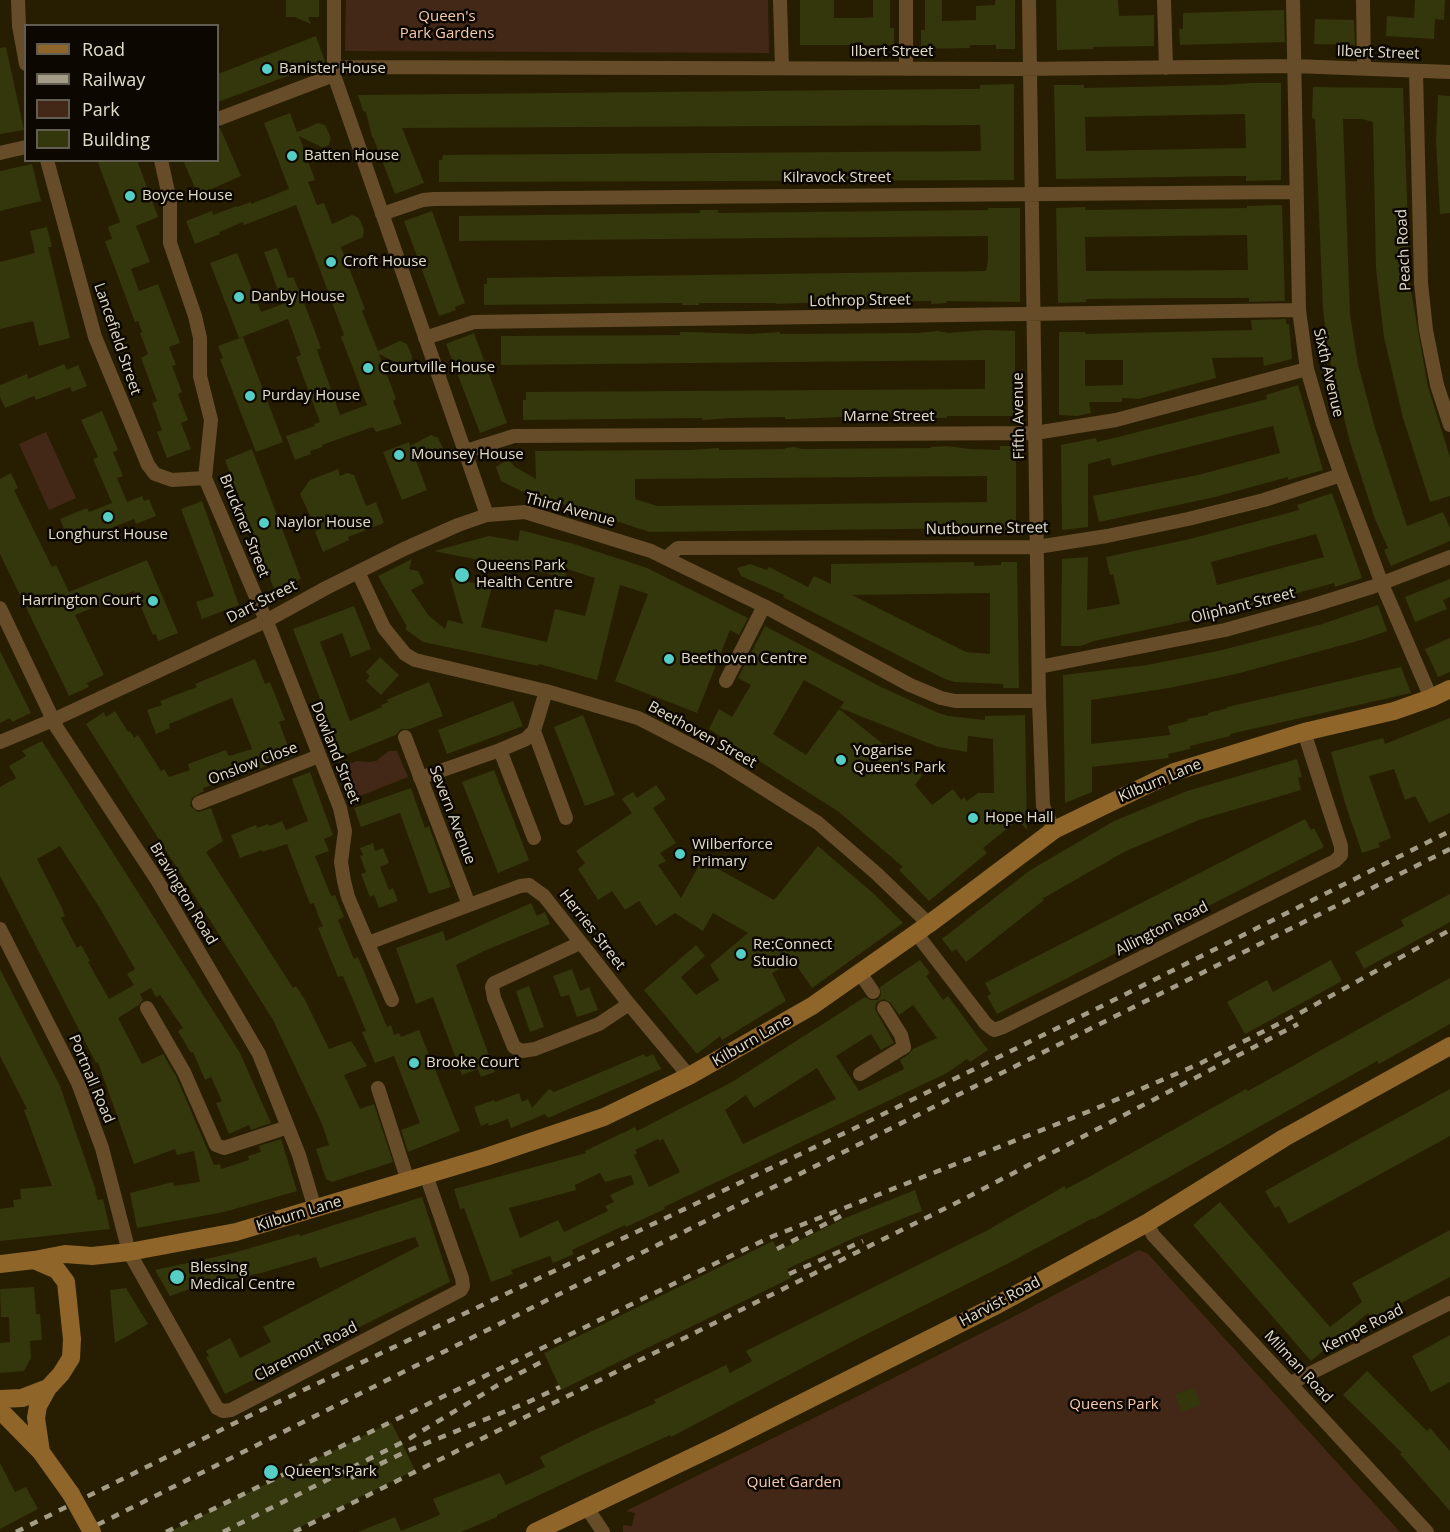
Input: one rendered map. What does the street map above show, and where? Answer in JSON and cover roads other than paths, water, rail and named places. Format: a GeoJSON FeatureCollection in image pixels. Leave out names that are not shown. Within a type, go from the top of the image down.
{"type":"FeatureCollection","features":[{"type":"Feature","properties":{"kind":"main road","name":"Kilburn Lane"},"geometry":{"type":"LineString","coordinates":[[0,1264],[65,1254],[92,1256],[129,1252],[226,1234],[408,1181],[604,1117],[689,1076],[812,1006],[922,929],[1054,830],[1174,772],[1304,732],[1394,711],[1450,689]]}},
{"type":"Feature","properties":{"kind":"main road","name":"Harvist Road"},"geometry":{"type":"LineString","coordinates":[[535,1532],[726,1441],[993,1306],[1147,1224],[1284,1138],[1450,1046]]}},
{"type":"Feature","properties":{"kind":"main road"},"geometry":{"type":"LineString","coordinates":[[66,1282],[75,1268],[92,1256]]}},
{"type":"Feature","properties":{"kind":"main road"},"geometry":{"type":"LineString","coordinates":[[34,1260],[57,1270],[66,1282],[72,1339],[71,1358],[48,1388],[38,1406],[36,1418],[41,1452]]}},
{"type":"Feature","properties":{"kind":"main road"},"geometry":{"type":"LineString","coordinates":[[0,1399],[22,1398],[48,1388]]}},
{"type":"Feature","properties":{"kind":"main road"},"geometry":{"type":"LineString","coordinates":[[0,1410],[41,1452],[71,1494],[92,1532]]}},
{"type":"Feature","properties":{"kind":"street"},"geometry":{"type":"LineString","coordinates":[[18,0],[19,26],[24,53]]}},
{"type":"Feature","properties":{"kind":"street"},"geometry":{"type":"LineString","coordinates":[[334,0],[334,71],[488,515]]}},
{"type":"Feature","properties":{"kind":"street"},"geometry":{"type":"LineString","coordinates":[[780,0],[782,68]]}},
{"type":"Feature","properties":{"kind":"street"},"geometry":{"type":"LineString","coordinates":[[906,0],[906,69]]}},
{"type":"Feature","properties":{"kind":"street","name":"Fifth Avenue"},"geometry":{"type":"LineString","coordinates":[[1029,0],[1039,701],[1043,806],[1054,830]]}},
{"type":"Feature","properties":{"kind":"street"},"geometry":{"type":"LineString","coordinates":[[1164,0],[1166,68]]}},
{"type":"Feature","properties":{"kind":"street","name":"Sixth Avenue"},"geometry":{"type":"LineString","coordinates":[[1293,0],[1299,310],[1307,369],[1323,424],[1382,584],[1431,698]]}},
{"type":"Feature","properties":{"kind":"street"},"geometry":{"type":"LineString","coordinates":[[1363,0],[1364,68]]}},
{"type":"Feature","properties":{"kind":"street","name":"Ilbert Street"},"geometry":{"type":"LineString","coordinates":[[334,71],[1294,66],[1450,72]]}},
{"type":"Feature","properties":{"kind":"street","name":"Peach Road"},"geometry":{"type":"LineString","coordinates":[[1416,70],[1421,282],[1426,330],[1437,385],[1450,425]]}},
{"type":"Feature","properties":{"kind":"street"},"geometry":{"type":"LineString","coordinates":[[219,119],[334,71]]}},
{"type":"Feature","properties":{"kind":"street"},"geometry":{"type":"LineString","coordinates":[[0,153],[24,147]]}},
{"type":"Feature","properties":{"kind":"street","name":"Lancefield Street"},"geometry":{"type":"LineString","coordinates":[[48,162],[95,337],[148,465],[155,474],[172,480],[205,478]]}},
{"type":"Feature","properties":{"kind":"street","name":"Bruckner Street"},"geometry":{"type":"LineString","coordinates":[[161,162],[170,201],[171,252],[195,316],[200,338],[200,376],[211,420],[205,478],[266,621]]}},
{"type":"Feature","properties":{"kind":"street","name":"Kilravock Street"},"geometry":{"type":"LineString","coordinates":[[382,214],[423,200],[434,199],[1295,192]]}},
{"type":"Feature","properties":{"kind":"street","name":"Lothrop Street"},"geometry":{"type":"LineString","coordinates":[[425,338],[474,322],[1299,310]]}},
{"type":"Feature","properties":{"kind":"street","name":"Marne Street"},"geometry":{"type":"LineString","coordinates":[[466,451],[514,436],[1035,433],[1116,420],[1307,369]]}},
{"type":"Feature","properties":{"kind":"street","name":"Nutbourne Street"},"geometry":{"type":"LineString","coordinates":[[666,558],[678,548],[1037,547],[1107,536],[1188,519],[1264,500],[1341,475]]}},
{"type":"Feature","properties":{"kind":"street","name":"Third Avenue"},"geometry":{"type":"LineString","coordinates":[[488,515],[525,512],[651,551],[764,606],[910,685],[941,698],[955,701],[1039,701]]}},
{"type":"Feature","properties":{"kind":"street","name":"Dart Street"},"geometry":{"type":"LineString","coordinates":[[0,742],[53,720],[266,621],[358,572],[458,525],[488,515]]}},
{"type":"Feature","properties":{"kind":"street","name":"Oliphant Street"},"geometry":{"type":"LineString","coordinates":[[1039,667],[1225,630],[1382,584],[1450,557]]}},
{"type":"Feature","properties":{"kind":"street","name":"Beethoven Street"},"geometry":{"type":"LineString","coordinates":[[358,572],[384,628],[405,654],[415,660],[546,691],[638,718],[717,759],[818,823],[876,873],[922,929]]}},
{"type":"Feature","properties":{"kind":"street"},"geometry":{"type":"LineString","coordinates":[[726,681],[764,606]]}},
{"type":"Feature","properties":{"kind":"street","name":"Bravington Road"},"geometry":{"type":"LineString","coordinates":[[0,608],[53,720],[157,880],[255,1047],[299,1155],[315,1209]]}},
{"type":"Feature","properties":{"kind":"street","name":"Dowland Street"},"geometry":{"type":"LineString","coordinates":[[266,621],[343,819],[345,831],[341,862],[344,881],[392,1000]]}},
{"type":"Feature","properties":{"kind":"street"},"geometry":{"type":"LineString","coordinates":[[420,778],[526,739],[534,731],[546,691]]}},
{"type":"Feature","properties":{"kind":"street"},"geometry":{"type":"LineString","coordinates":[[534,731],[566,818]]}},
{"type":"Feature","properties":{"kind":"street","name":"Allington Road"},"geometry":{"type":"LineString","coordinates":[[922,929],[986,1024],[993,1030],[1335,861],[1341,855],[1341,846],[1304,732]]}},
{"type":"Feature","properties":{"kind":"street","name":"Severn Avenue"},"geometry":{"type":"LineString","coordinates":[[405,737],[469,905]]}},
{"type":"Feature","properties":{"kind":"street"},"geometry":{"type":"LineString","coordinates":[[500,750],[534,838]]}},
{"type":"Feature","properties":{"kind":"street","name":"Onslow Close"},"geometry":{"type":"LineString","coordinates":[[199,802],[319,756]]}},
{"type":"Feature","properties":{"kind":"street","name":"Herries Street"},"geometry":{"type":"LineString","coordinates":[[368,944],[520,886],[529,885],[544,896],[689,1076]]}},
{"type":"Feature","properties":{"kind":"street","name":"Portnall Road"},"geometry":{"type":"LineString","coordinates":[[0,929],[78,1083],[102,1148],[129,1252]]}},
{"type":"Feature","properties":{"kind":"street"},"geometry":{"type":"LineString","coordinates":[[580,943],[494,983],[492,987],[494,998],[514,1047],[522,1051],[535,1049],[599,1024],[629,1004]]}},
{"type":"Feature","properties":{"kind":"street"},"geometry":{"type":"LineString","coordinates":[[860,973],[873,992]]}},
{"type":"Feature","properties":{"kind":"street"},"geometry":{"type":"LineString","coordinates":[[147,1008],[184,1072],[216,1145],[224,1148],[288,1127]]}},
{"type":"Feature","properties":{"kind":"street"},"geometry":{"type":"LineString","coordinates":[[860,1074],[904,1047],[901,1035],[884,1008]]}},
{"type":"Feature","properties":{"kind":"street"},"geometry":{"type":"LineString","coordinates":[[378,1088],[408,1181]]}},
{"type":"Feature","properties":{"kind":"street","name":"Claremont Road"},"geometry":{"type":"LineString","coordinates":[[129,1252],[217,1408],[223,1411],[231,1410],[461,1290],[462,1278],[426,1175]]}},
{"type":"Feature","properties":{"kind":"street","name":"Milman Road"},"geometry":{"type":"LineString","coordinates":[[1147,1224],[1153,1235],[1427,1532]]}},
{"type":"Feature","properties":{"kind":"street","name":"Kempe Road"},"geometry":{"type":"LineString","coordinates":[[1291,1383],[1450,1303]]}},
{"type":"Feature","properties":{"kind":"street"},"geometry":{"type":"LineString","coordinates":[[588,1508],[603,1532]]}},
{"type":"Feature","properties":{"kind":"railway"},"geometry":{"type":"LineString","coordinates":[[16,1532],[251,1415],[853,1129],[1450,831]]}},
{"type":"Feature","properties":{"kind":"railway"},"geometry":{"type":"LineString","coordinates":[[83,1532],[1450,849]]}},
{"type":"Feature","properties":{"kind":"railway"},"geometry":{"type":"LineString","coordinates":[[166,1532],[771,1237],[1090,1111],[1199,1064],[1300,1013],[1450,930]]}},
{"type":"Feature","properties":{"kind":"railway"},"geometry":{"type":"LineString","coordinates":[[294,1532],[960,1201],[1298,1024]]}},
{"type":"Feature","properties":{"kind":"railway"},"geometry":{"type":"LineString","coordinates":[[777,1249],[845,1214]]}},
{"type":"Feature","properties":{"kind":"railway"},"geometry":{"type":"LineString","coordinates":[[789,1274],[863,1241]]}},
{"type":"Feature","properties":{"kind":"railway"},"geometry":{"type":"LineString","coordinates":[[223,1532],[407,1440],[503,1382],[547,1359]]}},
{"type":"Feature","properties":{"kind":"railway"},"geometry":{"type":"LineString","coordinates":[[351,1478],[407,1451],[560,1387]]}},
{"type":"Feature","properties":{"kind":"place","name":"Banister House"},"geometry":{"type":"Point","coordinates":[267,69]}},
{"type":"Feature","properties":{"kind":"place","name":"Batten House"},"geometry":{"type":"Point","coordinates":[292,156]}},
{"type":"Feature","properties":{"kind":"place","name":"Boyce House"},"geometry":{"type":"Point","coordinates":[130,196]}},
{"type":"Feature","properties":{"kind":"place","name":"Croft House"},"geometry":{"type":"Point","coordinates":[331,262]}},
{"type":"Feature","properties":{"kind":"place","name":"Danby House"},"geometry":{"type":"Point","coordinates":[239,297]}},
{"type":"Feature","properties":{"kind":"place","name":"Courtville House"},"geometry":{"type":"Point","coordinates":[368,368]}},
{"type":"Feature","properties":{"kind":"place","name":"Purday House"},"geometry":{"type":"Point","coordinates":[250,396]}},
{"type":"Feature","properties":{"kind":"place","name":"Mounsey House"},"geometry":{"type":"Point","coordinates":[399,455]}},
{"type":"Feature","properties":{"kind":"place","name":"Longhurst House"},"geometry":{"type":"Point","coordinates":[108,517]}},
{"type":"Feature","properties":{"kind":"place","name":"Naylor House"},"geometry":{"type":"Point","coordinates":[264,523]}},
{"type":"Feature","properties":{"kind":"place","name":"Queens Park Health Centre"},"geometry":{"type":"Point","coordinates":[462,575]}},
{"type":"Feature","properties":{"kind":"place","name":"Harrington Court"},"geometry":{"type":"Point","coordinates":[153,601]}},
{"type":"Feature","properties":{"kind":"place","name":"Beethoven Centre"},"geometry":{"type":"Point","coordinates":[669,659]}},
{"type":"Feature","properties":{"kind":"place","name":"Yogarise Queen's Park"},"geometry":{"type":"Point","coordinates":[841,760]}},
{"type":"Feature","properties":{"kind":"place","name":"Hope Hall"},"geometry":{"type":"Point","coordinates":[973,818]}},
{"type":"Feature","properties":{"kind":"place","name":"Wilberforce Primary"},"geometry":{"type":"Point","coordinates":[680,854]}},
{"type":"Feature","properties":{"kind":"place","name":"Re:Connect Studio"},"geometry":{"type":"Point","coordinates":[741,954]}},
{"type":"Feature","properties":{"kind":"place","name":"Brooke Court"},"geometry":{"type":"Point","coordinates":[414,1063]}},
{"type":"Feature","properties":{"kind":"place","name":"Blessing Medical Centre"},"geometry":{"type":"Point","coordinates":[177,1277]}},
{"type":"Feature","properties":{"kind":"place","name":"Queen's Park"},"geometry":{"type":"Point","coordinates":[271,1472]}},
{"type":"Feature","properties":{"kind":"park label","name":"Queen's Park Gardens"},"geometry":{"type":"Point","coordinates":[447,26]}},
{"type":"Feature","properties":{"kind":"park label","name":"Queens Park"},"geometry":{"type":"Point","coordinates":[1114,1405]}},
{"type":"Feature","properties":{"kind":"park label","name":"Quiet Garden"},"geometry":{"type":"Point","coordinates":[794,1483]}}]}
